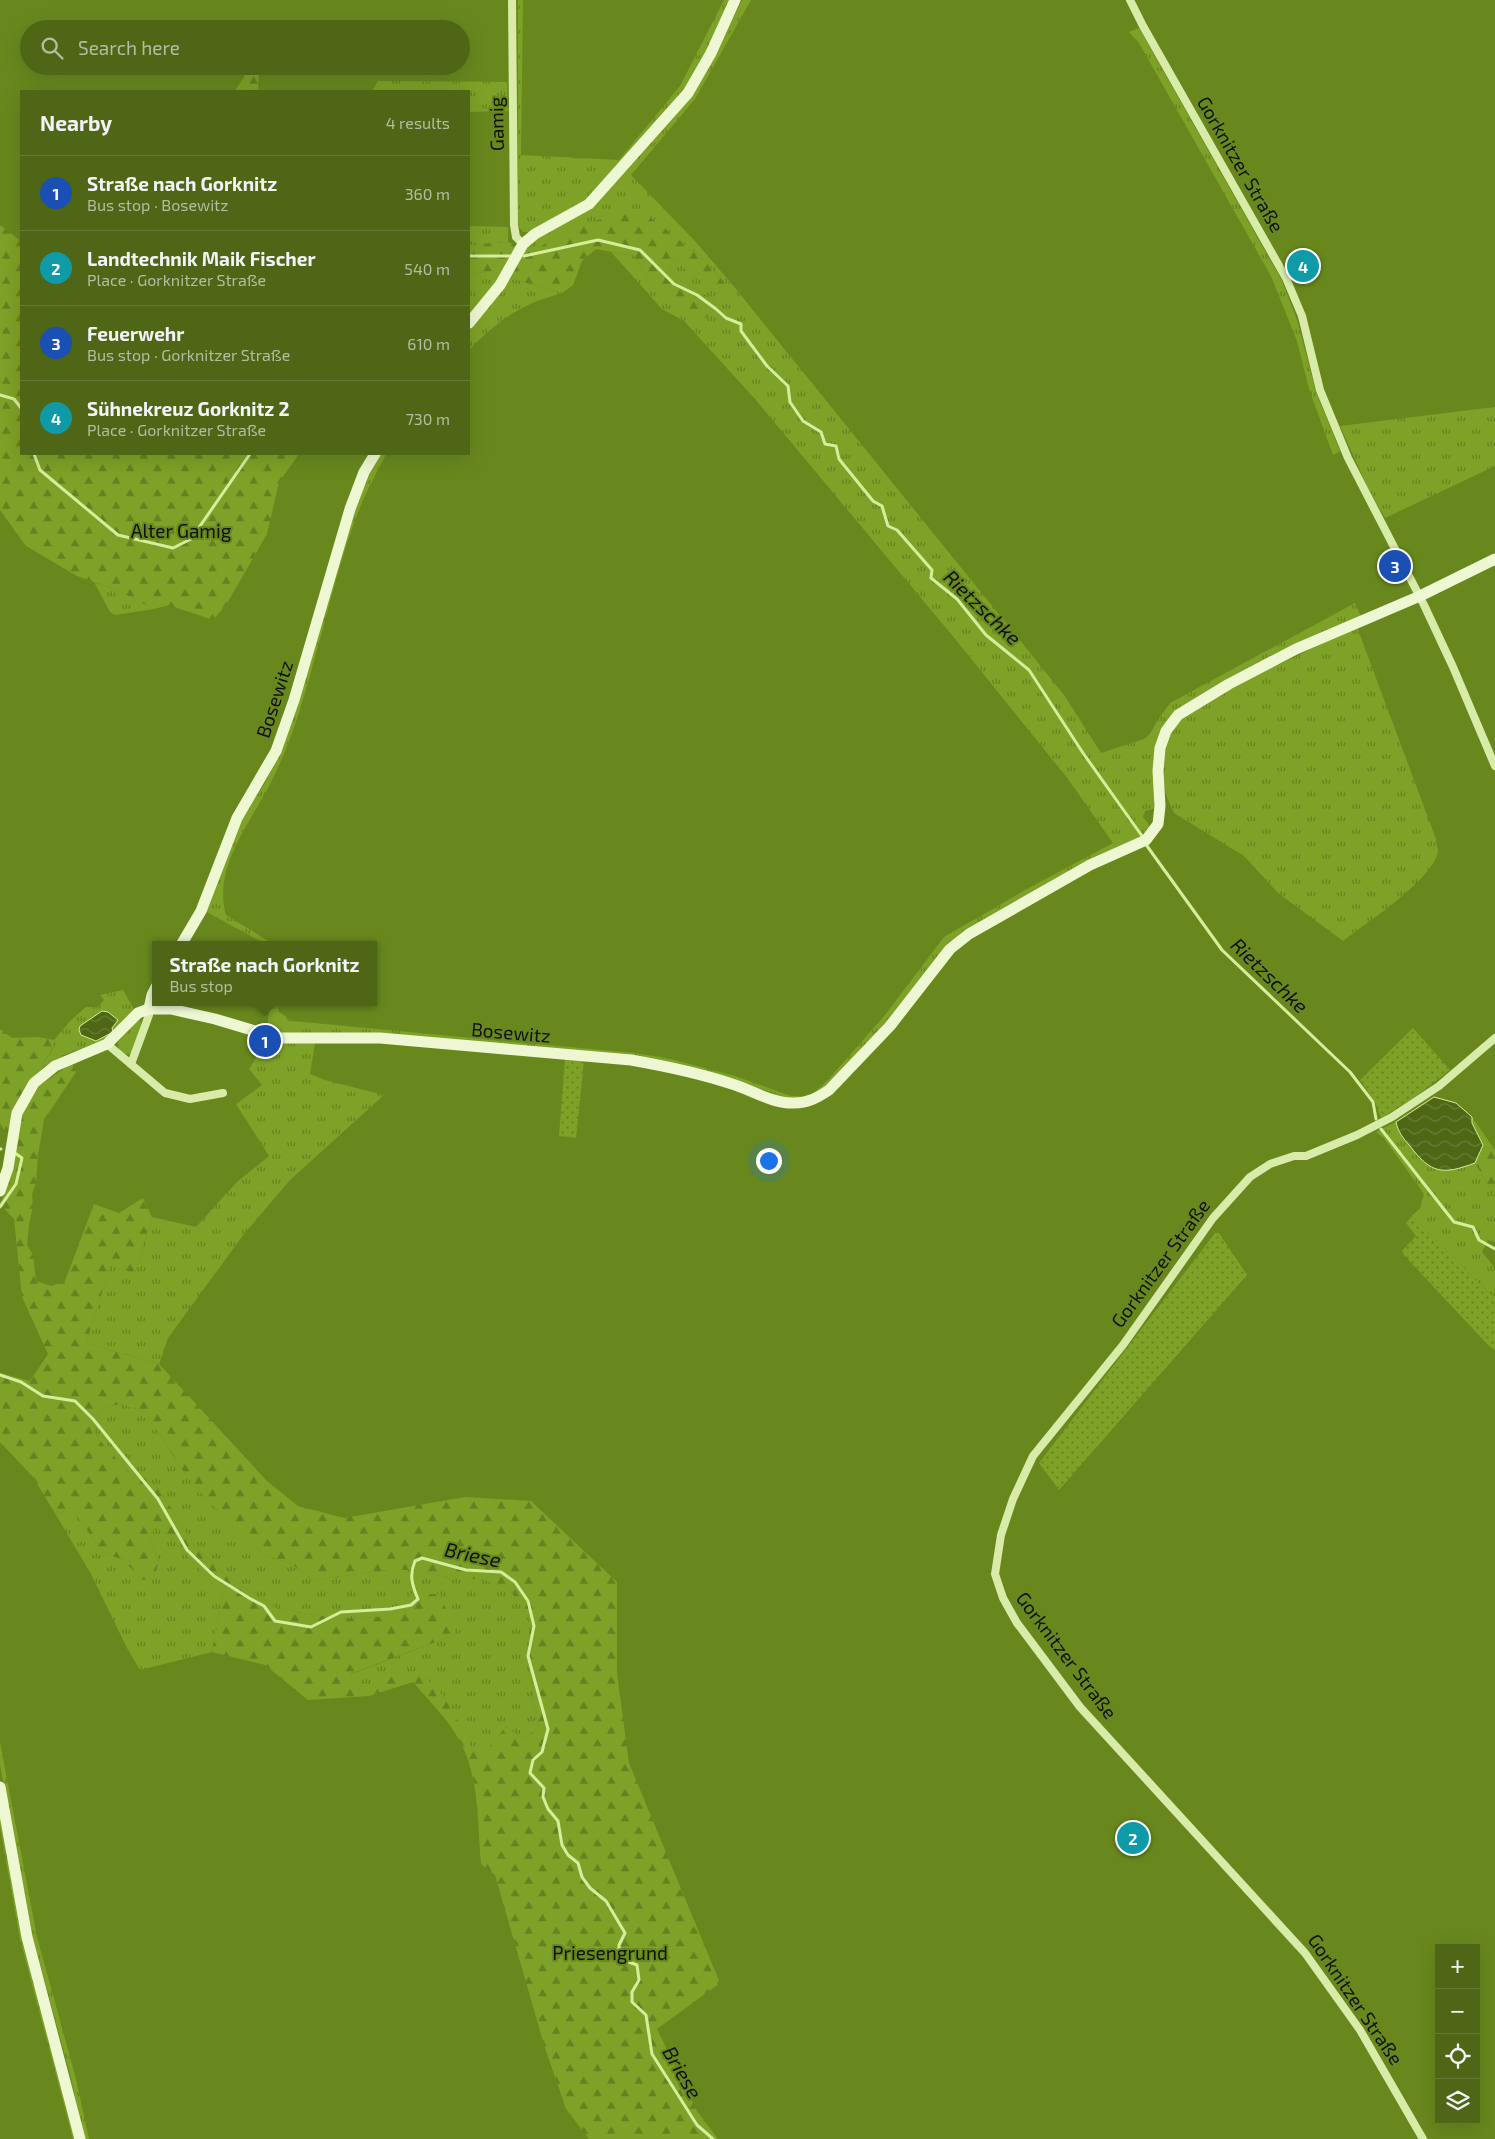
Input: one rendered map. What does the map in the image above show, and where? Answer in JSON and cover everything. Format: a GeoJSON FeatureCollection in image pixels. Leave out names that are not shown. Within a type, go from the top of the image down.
{"type":"FeatureCollection","features":[{"type":"Feature","properties":{"kind":"street","name":"Gamig"},"geometry":{"type":"LineString","coordinates":[[512,0],[514,225],[516,237],[523,244]]}},
{"type":"Feature","properties":{"kind":"street"},"geometry":{"type":"LineString","coordinates":[[470,322],[500,285],[523,244],[535,234],[589,204],[688,93],[711,53],[735,0]]}},
{"type":"Feature","properties":{"kind":"street","name":"Gorknitzer Straße"},"geometry":{"type":"LineString","coordinates":[[1130,0],[1286,278],[1302,316],[1320,390],[1348,458],[1420,596],[1453,667],[1495,766]]}},
{"type":"Feature","properties":{"kind":"street","name":"Bosewitz"},"geometry":{"type":"LineString","coordinates":[[183,941],[201,911],[237,818],[276,751],[294,700],[350,509],[364,472],[374,455]]}},
{"type":"Feature","properties":{"kind":"street"},"geometry":{"type":"LineString","coordinates":[[1420,596],[1495,559]]}},
{"type":"Feature","properties":{"kind":"street","name":"Bosewitz"},"geometry":{"type":"LineString","coordinates":[[148,1009],[171,1009],[215,1019],[279,1038],[380,1038],[631,1060],[664,1065],[733,1084],[779,1101],[792,1103],[806,1102],[817,1098],[829,1090],[890,1026],[950,949],[969,934],[1090,865],[1146,840],[1158,824],[1160,806],[1158,771],[1160,748],[1166,731],[1178,715],[1229,684],[1296,649],[1353,623],[1420,596]]}},
{"type":"Feature","properties":{"kind":"street"},"geometry":{"type":"LineString","coordinates":[[131,1064],[149,1015],[148,1009],[152,994]]}},
{"type":"Feature","properties":{"kind":"street"},"geometry":{"type":"LineString","coordinates":[[0,1191],[8,1168],[17,1113],[34,1083],[55,1066],[107,1044],[138,1013],[148,1009]]}},
{"type":"Feature","properties":{"kind":"street","name":"Gorknitzer Straße"},"geometry":{"type":"LineString","coordinates":[[1423,2139],[1360,2030],[1305,1953],[1080,1707],[1017,1622],[1003,1598],[995,1574],[1001,1535],[1013,1499],[1033,1456],[1123,1346],[1212,1218],[1250,1176],[1258,1170],[1284,1159],[1306,1156],[1378,1124],[1439,1086],[1495,1038]]}},
{"type":"Feature","properties":{"kind":"street"},"geometry":{"type":"LineString","coordinates":[[107,1044],[165,1093],[190,1099],[224,1093]]}},
{"type":"Feature","properties":{"kind":"street"},"geometry":{"type":"LineString","coordinates":[[0,1787],[27,1937],[80,2139]]}},
{"type":"Feature","properties":{"kind":"green space"},"geometry":{"type":"Polygon","coordinates":[[[518,0],[523,0],[521,155],[619,160],[680,86],[724,0],[731,0],[708,51],[683,92],[587,200],[529,232],[523,232],[519,227],[518,221],[518,0]]]}},
{"type":"Feature","properties":{"kind":"green space"},"geometry":{"type":"Polygon","coordinates":[[[742,0],[751,0],[695,99],[631,175],[694,240],[731,283],[1064,695],[1101,753],[1144,739],[1150,734],[1170,703],[1355,603],[1361,616],[1291,647],[1163,729],[1156,808],[1145,811],[1143,817],[1150,829],[1146,835],[967,930],[888,1023],[816,1095],[793,1100],[735,1080],[666,1062],[298,1036],[267,1032],[270,1006],[277,1006],[279,1012],[292,1021],[634,1053],[667,1058],[735,1076],[791,1096],[805,1096],[815,1092],[828,1080],[885,1015],[944,937],[1027,889],[1113,843],[1068,779],[956,640],[755,399],[684,321],[662,309],[611,252],[634,256],[657,294],[716,302],[680,280],[668,270],[674,259],[681,261],[720,288],[724,282],[695,250],[552,239],[539,248],[525,248],[617,179],[715,55],[742,0]]]}},
{"type":"Feature","properties":{"kind":"green space"},"geometry":{"type":"Polygon","coordinates":[[[1139,28],[1282,281],[1297,320],[1316,392],[1340,451],[1333,455],[1309,389],[1297,341],[1271,276],[1139,43],[1129,32],[1139,28]]]}},
{"type":"Feature","properties":{"kind":"green space"},"geometry":{"type":"Polygon","coordinates":[[[245,75],[259,75],[258,90],[236,90],[245,75]]]}},
{"type":"Feature","properties":{"kind":"green space"},"geometry":{"type":"Polygon","coordinates":[[[378,81],[507,82],[508,111],[470,112],[470,90],[373,90],[378,81]]]}},
{"type":"Feature","properties":{"kind":"green space"},"geometry":{"type":"Polygon","coordinates":[[[642,211],[693,251],[695,250],[724,282],[720,288],[703,274],[695,278],[686,274],[683,262],[674,259],[668,270],[680,280],[716,302],[713,313],[704,319],[657,294],[634,256],[596,249],[582,261],[573,285],[562,293],[510,278],[525,248],[539,248],[552,239],[584,224],[619,214],[642,211]]]}},
{"type":"Feature","properties":{"kind":"green space","name":"Alter Gamig"},"geometry":{"type":"Polygon","coordinates":[[[0,225],[20,240],[20,455],[298,455],[279,482],[267,534],[226,605],[213,620],[169,605],[154,609],[119,591],[77,576],[26,546],[0,510],[0,225]]]}},
{"type":"Feature","properties":{"kind":"green space"},"geometry":{"type":"Polygon","coordinates":[[[470,226],[508,227],[508,242],[470,245],[470,226]]]}},
{"type":"Feature","properties":{"kind":"green space"},"geometry":{"type":"Polygon","coordinates":[[[508,242],[516,245],[517,249],[502,274],[491,271],[470,274],[470,245],[508,242]]]}},
{"type":"Feature","properties":{"kind":"green space"},"geometry":{"type":"Polygon","coordinates":[[[491,271],[502,274],[470,316],[470,274],[491,271]]]}},
{"type":"Feature","properties":{"kind":"green space"},"geometry":{"type":"Polygon","coordinates":[[[510,278],[562,293],[511,314],[470,349],[470,328],[510,278]]]}},
{"type":"Feature","properties":{"kind":"green space"},"geometry":{"type":"Polygon","coordinates":[[[1495,407],[1495,466],[1385,518],[1368,488],[1340,426],[1495,407]]]}},
{"type":"Feature","properties":{"kind":"green space"},"geometry":{"type":"Polygon","coordinates":[[[378,455],[386,455],[364,498],[350,535],[294,729],[269,786],[235,848],[228,864],[224,881],[223,898],[226,915],[268,941],[260,941],[205,911],[241,819],[265,783],[280,752],[338,559],[367,476],[378,455]]]}},
{"type":"Feature","properties":{"kind":"green space"},"geometry":{"type":"Polygon","coordinates":[[[94,582],[119,591],[154,609],[115,615],[110,612],[94,582]]]}},
{"type":"Feature","properties":{"kind":"green space"},"geometry":{"type":"Polygon","coordinates":[[[1357,627],[1436,839],[1438,851],[1434,862],[1412,887],[1343,941],[1278,893],[1244,856],[1174,813],[1166,795],[1162,775],[1163,750],[1170,733],[1180,718],[1232,687],[1357,627]]]}},
{"type":"Feature","properties":{"kind":"green space"},"geometry":{"type":"Polygon","coordinates":[[[123,990],[134,1009],[114,1033],[105,1039],[64,1055],[45,1066],[42,1063],[49,1056],[54,1040],[71,1020],[86,1007],[98,1007],[104,1000],[100,995],[123,990]],[[102,1011],[80,1026],[81,1034],[96,1041],[113,1032],[112,1028],[118,1020],[109,1012],[102,1011]]]}},
{"type":"Feature","properties":{"kind":"green space"},"geometry":{"type":"Polygon","coordinates":[[[140,1019],[141,1024],[132,1053],[126,1055],[119,1049],[118,1042],[140,1019]]]}},
{"type":"Feature","properties":{"kind":"green space"},"geometry":{"type":"Polygon","coordinates":[[[1413,1028],[1450,1070],[1415,1097],[1381,1118],[1375,1102],[1360,1080],[1413,1028]]]}},
{"type":"Feature","properties":{"kind":"green space"},"geometry":{"type":"Polygon","coordinates":[[[0,1029],[12,1038],[38,1037],[54,1040],[54,1045],[49,1055],[42,1063],[45,1066],[30,1081],[20,1097],[7,1135],[0,1123],[0,1029]]]}},
{"type":"Feature","properties":{"kind":"green space"},"geometry":{"type":"Polygon","coordinates":[[[266,1042],[315,1043],[310,1074],[325,1080],[384,1095],[290,1180],[244,1234],[168,1338],[159,1364],[86,1343],[110,1266],[135,1273],[152,1217],[196,1227],[237,1182],[269,1156],[236,1104],[262,1085],[249,1069],[266,1042]]]}},
{"type":"Feature","properties":{"kind":"green space"},"geometry":{"type":"Polygon","coordinates":[[[565,1059],[584,1061],[576,1138],[559,1136],[565,1059]]]}},
{"type":"Feature","properties":{"kind":"green space","name":"Priesengrund"},"geometry":{"type":"Polygon","coordinates":[[[72,1063],[76,1072],[44,1120],[38,1155],[27,1245],[33,1255],[36,1281],[51,1286],[65,1281],[94,1204],[119,1213],[143,1198],[152,1217],[135,1273],[110,1266],[86,1343],[159,1364],[267,1481],[298,1506],[344,1518],[465,1497],[531,1501],[617,1582],[617,1674],[629,1763],[720,1983],[657,2029],[697,2111],[718,2139],[589,2139],[566,2109],[545,2048],[495,1875],[481,1864],[476,1796],[469,1763],[451,1726],[413,1682],[369,1696],[308,1700],[265,1665],[212,1652],[223,1595],[167,1534],[155,1528],[149,1537],[159,1561],[154,1578],[143,1580],[123,1560],[102,1551],[71,1508],[56,1515],[33,1477],[0,1442],[0,1373],[30,1381],[48,1354],[22,1297],[14,1219],[0,1204],[11,1171],[22,1112],[39,1086],[72,1063]],[[119,1404],[104,1408],[96,1418],[94,1430],[99,1440],[132,1476],[148,1479],[158,1488],[195,1546],[226,1576],[278,1609],[340,1619],[379,1617],[404,1610],[409,1594],[440,1594],[456,1634],[350,1674],[361,1687],[397,1675],[421,1676],[431,1683],[450,1707],[478,1759],[506,1727],[524,1739],[539,1727],[533,1706],[529,1620],[509,1588],[480,1579],[452,1579],[420,1570],[389,1570],[312,1580],[292,1564],[265,1555],[230,1525],[188,1478],[144,1411],[119,1404]]]}},
{"type":"Feature","properties":{"kind":"green space"},"geometry":{"type":"Polygon","coordinates":[[[1472,1117],[1495,1150],[1495,1196],[1475,1163],[1483,1145],[1472,1123],[1472,1117]]]}},
{"type":"Feature","properties":{"kind":"green space"},"geometry":{"type":"Polygon","coordinates":[[[1396,1122],[1403,1138],[1431,1167],[1438,1170],[1446,1170],[1475,1163],[1495,1196],[1495,1242],[1488,1240],[1482,1252],[1495,1268],[1495,1299],[1412,1216],[1420,1208],[1424,1194],[1384,1138],[1376,1132],[1396,1122]]]}},
{"type":"Feature","properties":{"kind":"green space"},"geometry":{"type":"Polygon","coordinates":[[[1412,1216],[1495,1299],[1495,1350],[1489,1346],[1401,1252],[1416,1236],[1406,1223],[1412,1216]]]}},
{"type":"Feature","properties":{"kind":"green space"},"geometry":{"type":"Polygon","coordinates":[[[1215,1233],[1219,1233],[1247,1275],[1059,1490],[1039,1463],[1215,1233]]]}},
{"type":"Feature","properties":{"kind":"green space"},"geometry":{"type":"Polygon","coordinates":[[[119,1404],[144,1411],[188,1478],[230,1525],[265,1555],[292,1564],[312,1580],[389,1570],[420,1570],[452,1579],[480,1579],[509,1588],[529,1620],[533,1706],[539,1727],[524,1739],[506,1727],[478,1760],[463,1734],[408,1674],[361,1687],[349,1675],[456,1634],[405,1610],[379,1617],[340,1619],[278,1609],[226,1576],[195,1546],[158,1488],[148,1479],[132,1476],[99,1440],[94,1430],[96,1418],[104,1408],[119,1404]]]}},
{"type":"Feature","properties":{"kind":"green space"},"geometry":{"type":"Polygon","coordinates":[[[71,1508],[102,1551],[123,1560],[143,1580],[159,1561],[149,1537],[155,1528],[167,1534],[223,1595],[212,1652],[140,1670],[127,1648],[91,1574],[56,1515],[71,1508]]]}},
{"type":"Feature","properties":{"kind":"green space"},"geometry":{"type":"Polygon","coordinates":[[[0,1742],[37,1937],[75,2075],[89,2139],[84,2139],[71,2078],[33,1938],[0,1765],[0,1742]]]}},
{"type":"Feature","properties":{"kind":"green space"},"geometry":{"type":"Polygon","coordinates":[[[0,1811],[75,2139],[73,2139],[20,1939],[0,1826],[0,1811]]]}},
{"type":"Feature","properties":{"kind":"water"},"geometry":{"type":"Polygon","coordinates":[[[102,1011],[108,1012],[118,1020],[112,1028],[113,1032],[96,1041],[81,1035],[80,1026],[102,1011]]]}},
{"type":"Feature","properties":{"kind":"water"},"geometry":{"type":"Polygon","coordinates":[[[1434,1097],[1456,1103],[1472,1117],[1472,1123],[1483,1145],[1475,1163],[1454,1169],[1438,1170],[1425,1162],[1401,1135],[1396,1122],[1434,1097]]]}},
{"type":"Feature","properties":{"kind":"waterway","name":"Rietzschke"},"geometry":{"type":"LineString","coordinates":[[524,256],[598,240],[640,250],[674,284],[697,295],[726,318],[741,324],[741,331],[767,366],[788,386],[790,402],[803,421],[821,432],[825,444],[836,446],[839,459],[873,501],[882,506],[888,526],[897,530],[932,570],[931,578],[957,599],[986,635],[1029,670],[1083,753],[1142,836]]}},
{"type":"Feature","properties":{"kind":"waterway","name":"Rietzschke"},"geometry":{"type":"LineString","coordinates":[[470,256],[510,256]]}},
{"type":"Feature","properties":{"kind":"waterway","name":"Rietzschke"},"geometry":{"type":"LineString","coordinates":[[0,395],[14,399],[20,407]]}},
{"type":"Feature","properties":{"kind":"waterway","name":"Rietzschke"},"geometry":{"type":"LineString","coordinates":[[34,455],[40,470],[118,535],[173,548],[191,539],[249,455]]}},
{"type":"Feature","properties":{"kind":"waterway","name":"Rietzschke"},"geometry":{"type":"LineString","coordinates":[[1147,846],[1222,950],[1350,1072],[1373,1102],[1376,1119]]}},
{"type":"Feature","properties":{"kind":"waterway","name":"Rietzschke"},"geometry":{"type":"LineString","coordinates":[[1381,1129],[1454,1222],[1473,1227],[1479,1240],[1495,1249]]}},
{"type":"Feature","properties":{"kind":"waterway","name":"Briese"},"geometry":{"type":"LineString","coordinates":[[0,1207],[16,1184],[22,1158],[15,1153]]}},
{"type":"Feature","properties":{"kind":"waterway","name":"Briese"},"geometry":{"type":"LineString","coordinates":[[0,1375],[21,1382],[43,1396],[75,1401],[93,1419],[158,1499],[187,1550],[214,1576],[264,1606],[275,1621],[311,1627],[341,1612],[390,1609],[411,1605],[418,1599],[412,1580],[413,1566],[415,1561],[422,1558],[466,1570],[501,1572],[515,1582],[528,1601],[534,1626],[528,1656],[548,1729],[542,1752],[533,1760],[530,1773],[544,1788],[543,1797],[548,1809],[558,1821],[562,1845],[568,1855],[578,1863],[582,1877],[590,1888],[606,1901],[625,1933],[619,1945],[619,1954],[626,1961],[637,1965],[639,1980],[632,1992],[632,2002],[646,2015],[652,2054],[697,2125],[713,2139]]}},
{"type":"Feature","properties":{"kind":"place","name":"Sühnekreuz Gorknitz 2"},"geometry":{"type":"Point","coordinates":[1303,266]}},
{"type":"Feature","properties":{"kind":"place","name":"Feuerwehr"},"geometry":{"type":"Point","coordinates":[1395,566]}},
{"type":"Feature","properties":{"kind":"place","name":"Straße nach Gorknitz"},"geometry":{"type":"Point","coordinates":[265,1041]}},
{"type":"Feature","properties":{"kind":"place","name":"Landtechnik Maik Fischer"},"geometry":{"type":"Point","coordinates":[1133,1838]}}]}
